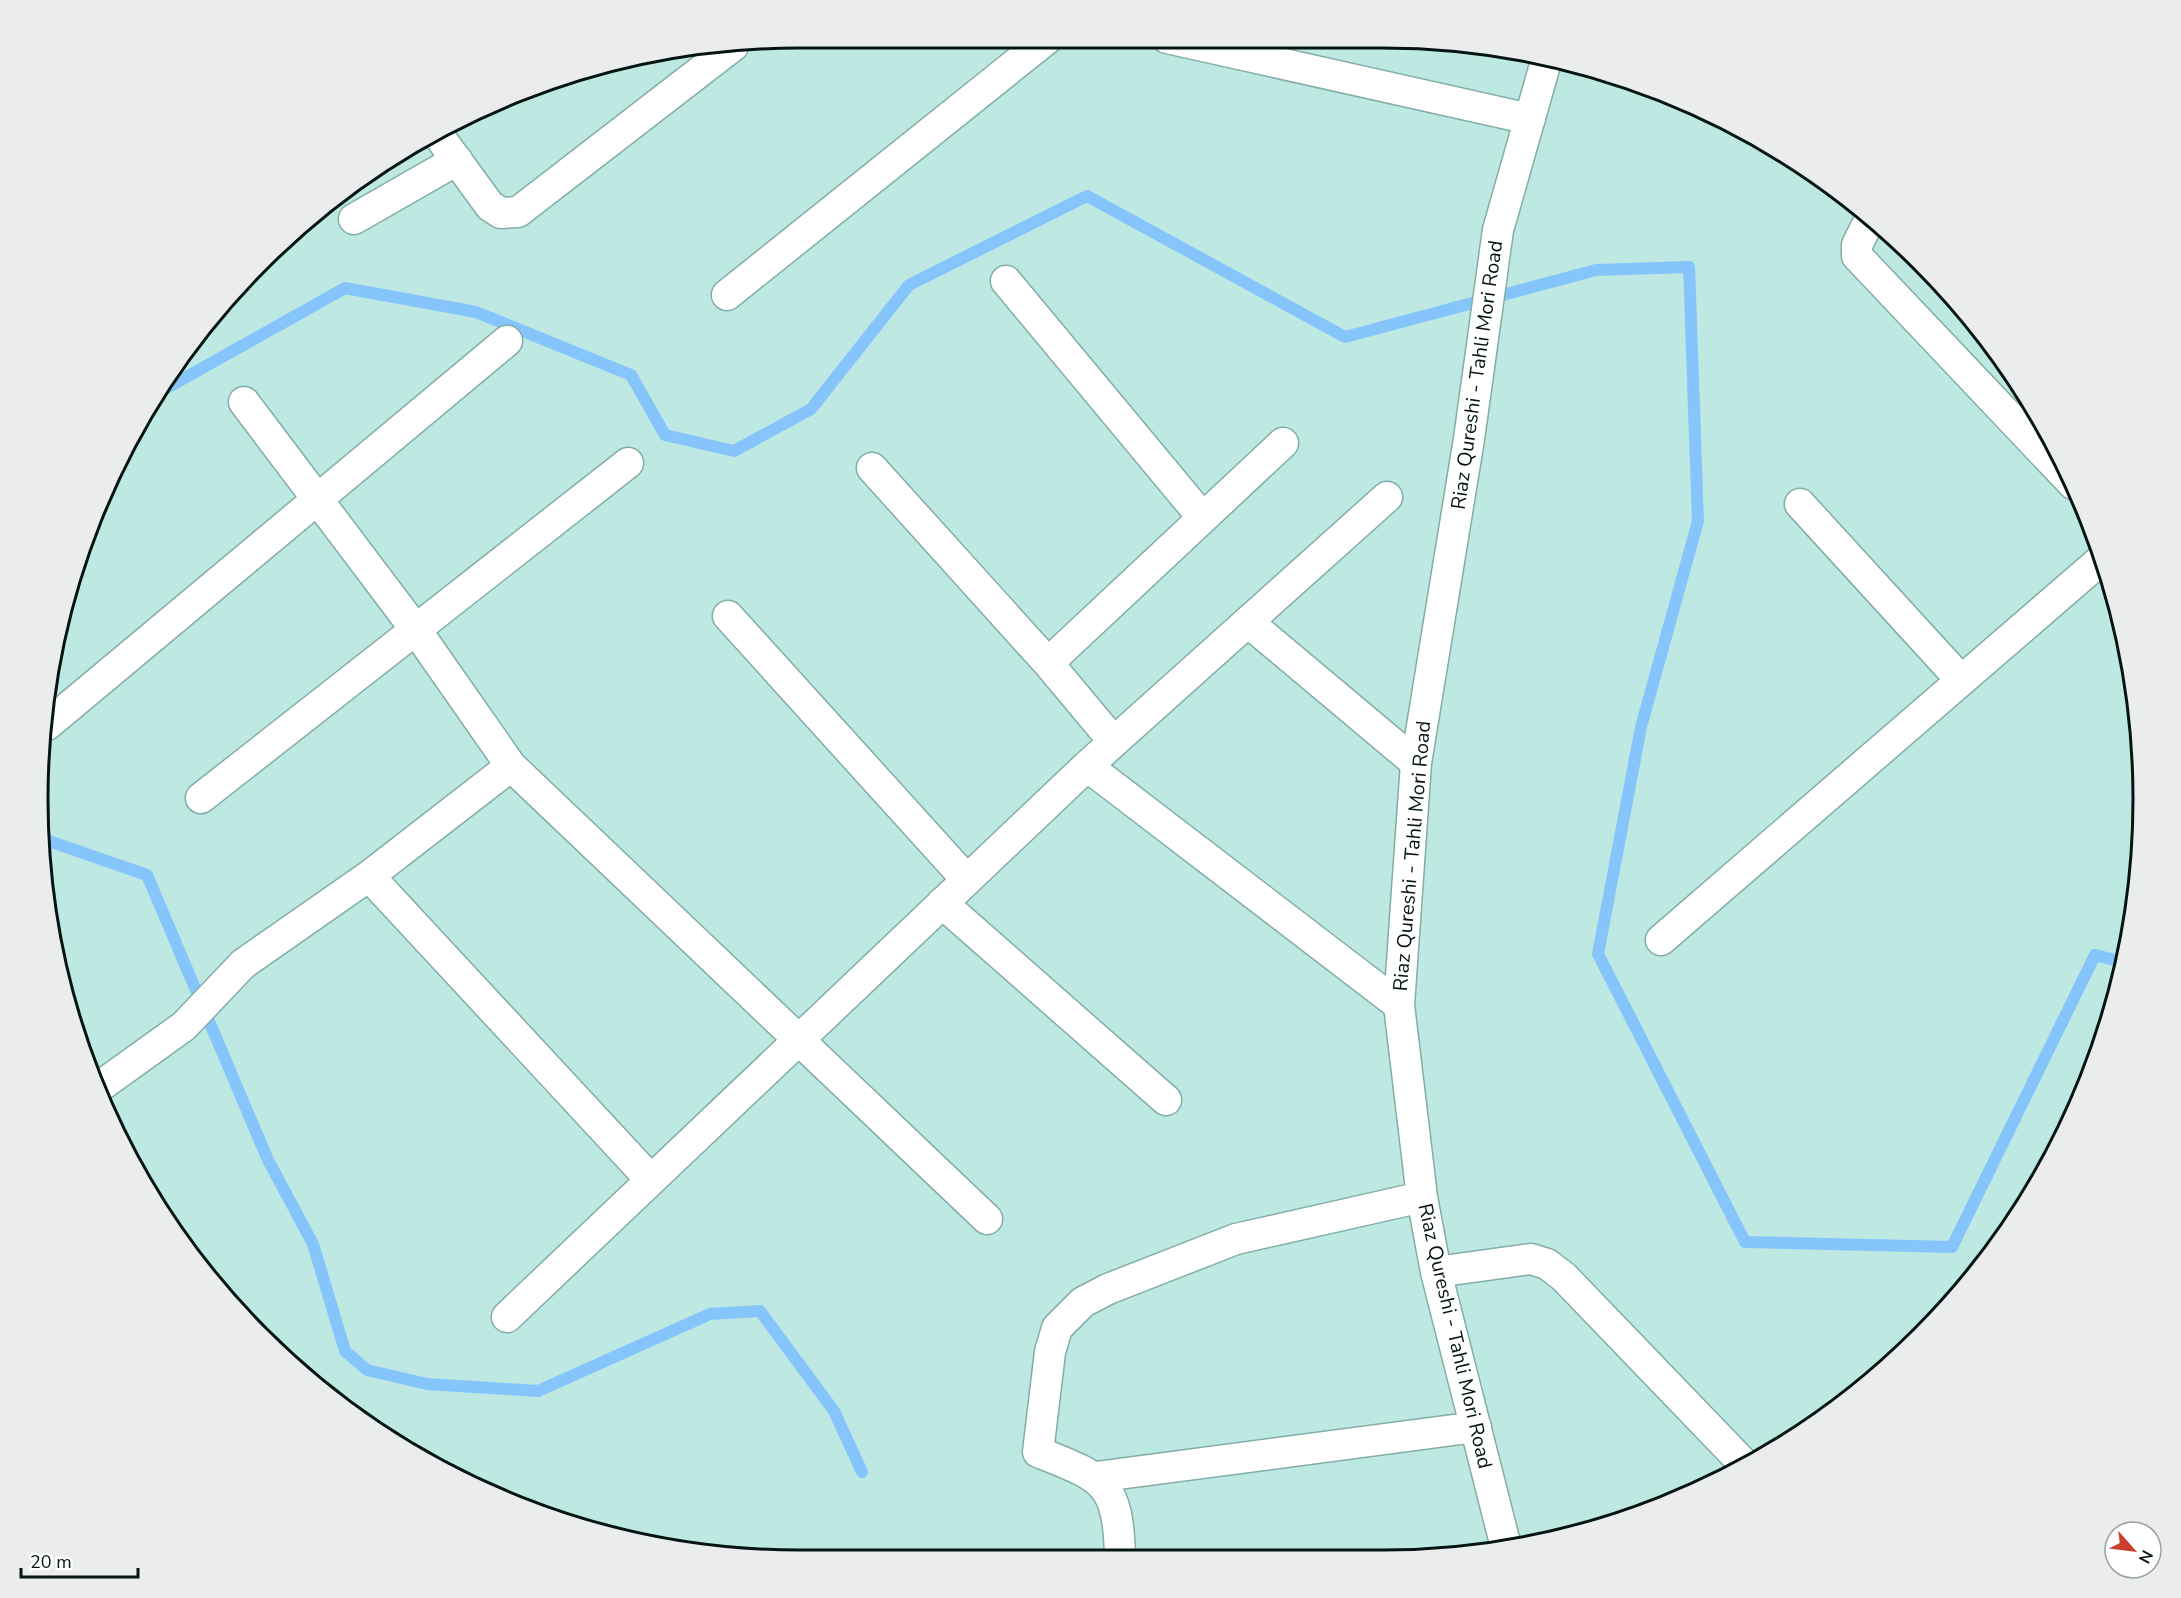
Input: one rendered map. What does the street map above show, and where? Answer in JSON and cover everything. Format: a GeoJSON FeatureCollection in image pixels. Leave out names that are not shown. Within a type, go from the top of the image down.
{"type":"FeatureCollection","features":[{"type":"Feature","properties":{"kind":"street"},"geometry":{"type":"LineString","coordinates":[[727,295],[1036,48]]}},
{"type":"Feature","properties":{"kind":"street"},"geometry":{"type":"LineString","coordinates":[[1212,48],[1530,119]]}},
{"type":"Feature","properties":{"kind":"street"},"geometry":{"type":"LineString","coordinates":[[441,139],[490,206],[501,213],[518,212],[724,52]]}},
{"type":"Feature","properties":{"kind":"street","name":"Riaz Qureshi - Tahli Mori Road"},"geometry":{"type":"LineString","coordinates":[[1504,1540],[1436,1272],[1422,1197],[1399,1005],[1416,763],[1469,439],[1498,230],[1545,66]]}},
{"type":"Feature","properties":{"kind":"street"},"geometry":{"type":"LineString","coordinates":[[354,219],[457,160]]}},
{"type":"Feature","properties":{"kind":"street"},"geometry":{"type":"LineString","coordinates":[[1867,226],[1857,245],[1857,256],[2043,444]]}},
{"type":"Feature","properties":{"kind":"street"},"geometry":{"type":"LineString","coordinates":[[1006,281],[1203,518]]}},
{"type":"Feature","properties":{"kind":"street"},"geometry":{"type":"LineString","coordinates":[[52,720],[507,341]]}},
{"type":"Feature","properties":{"kind":"street"},"geometry":{"type":"LineString","coordinates":[[244,402],[416,630],[511,766],[987,1220]]}},
{"type":"Feature","properties":{"kind":"street"},"geometry":{"type":"LineString","coordinates":[[1048,663],[1283,443]]}},
{"type":"Feature","properties":{"kind":"street"},"geometry":{"type":"LineString","coordinates":[[201,798],[628,463]]}},
{"type":"Feature","properties":{"kind":"street"},"geometry":{"type":"LineString","coordinates":[[872,468],[1048,663],[1114,742]]}},
{"type":"Feature","properties":{"kind":"street"},"geometry":{"type":"LineString","coordinates":[[507,1317],[1087,766],[1387,497]]}},
{"type":"Feature","properties":{"kind":"street"},"geometry":{"type":"LineString","coordinates":[[1800,504],[1962,680]]}},
{"type":"Feature","properties":{"kind":"street"},"geometry":{"type":"LineString","coordinates":[[1661,940],[2095,565]]}},
{"type":"Feature","properties":{"kind":"street"},"geometry":{"type":"LineString","coordinates":[[728,616],[967,880]]}},
{"type":"Feature","properties":{"kind":"street"},"geometry":{"type":"LineString","coordinates":[[1248,622],[1416,763]]}},
{"type":"Feature","properties":{"kind":"street"},"geometry":{"type":"LineString","coordinates":[[104,1083],[184,1026],[243,964],[369,876],[511,766]]}},
{"type":"Feature","properties":{"kind":"street"},"geometry":{"type":"LineString","coordinates":[[1087,766],[1399,1005]]}},
{"type":"Feature","properties":{"kind":"street"},"geometry":{"type":"LineString","coordinates":[[369,876],[651,1180]]}},
{"type":"Feature","properties":{"kind":"street"},"geometry":{"type":"LineString","coordinates":[[942,903],[1166,1100]]}},
{"type":"Feature","properties":{"kind":"street"},"geometry":{"type":"LineString","coordinates":[[1120,1550],[1119,1530],[1112,1498],[1096,1477],[1038,1452],[1050,1352],[1057,1328],[1083,1302],[1108,1289],[1236,1239],[1422,1197]]}},
{"type":"Feature","properties":{"kind":"street"},"geometry":{"type":"LineString","coordinates":[[1436,1272],[1531,1259],[1547,1264],[1564,1277],[1740,1459]]}},
{"type":"Feature","properties":{"kind":"street"},"geometry":{"type":"LineString","coordinates":[[1096,1477],[1476,1427]]}},
{"type":"Feature","properties":{"kind":"waterway"},"geometry":{"type":"LineString","coordinates":[[174,384],[345,288],[476,312],[631,375],[665,435],[734,451],[811,409],[909,285],[1087,196],[1345,337],[1596,270],[1689,267],[1698,521],[1641,727],[1598,954],[1745,1242],[1952,1247],[2095,955],[2115,960]]}},
{"type":"Feature","properties":{"kind":"waterway"},"geometry":{"type":"LineString","coordinates":[[50,841],[147,875],[268,1160],[313,1244],[345,1351],[367,1370],[427,1384],[538,1391],[710,1314],[760,1311],[834,1411],[862,1472]]}}]}
